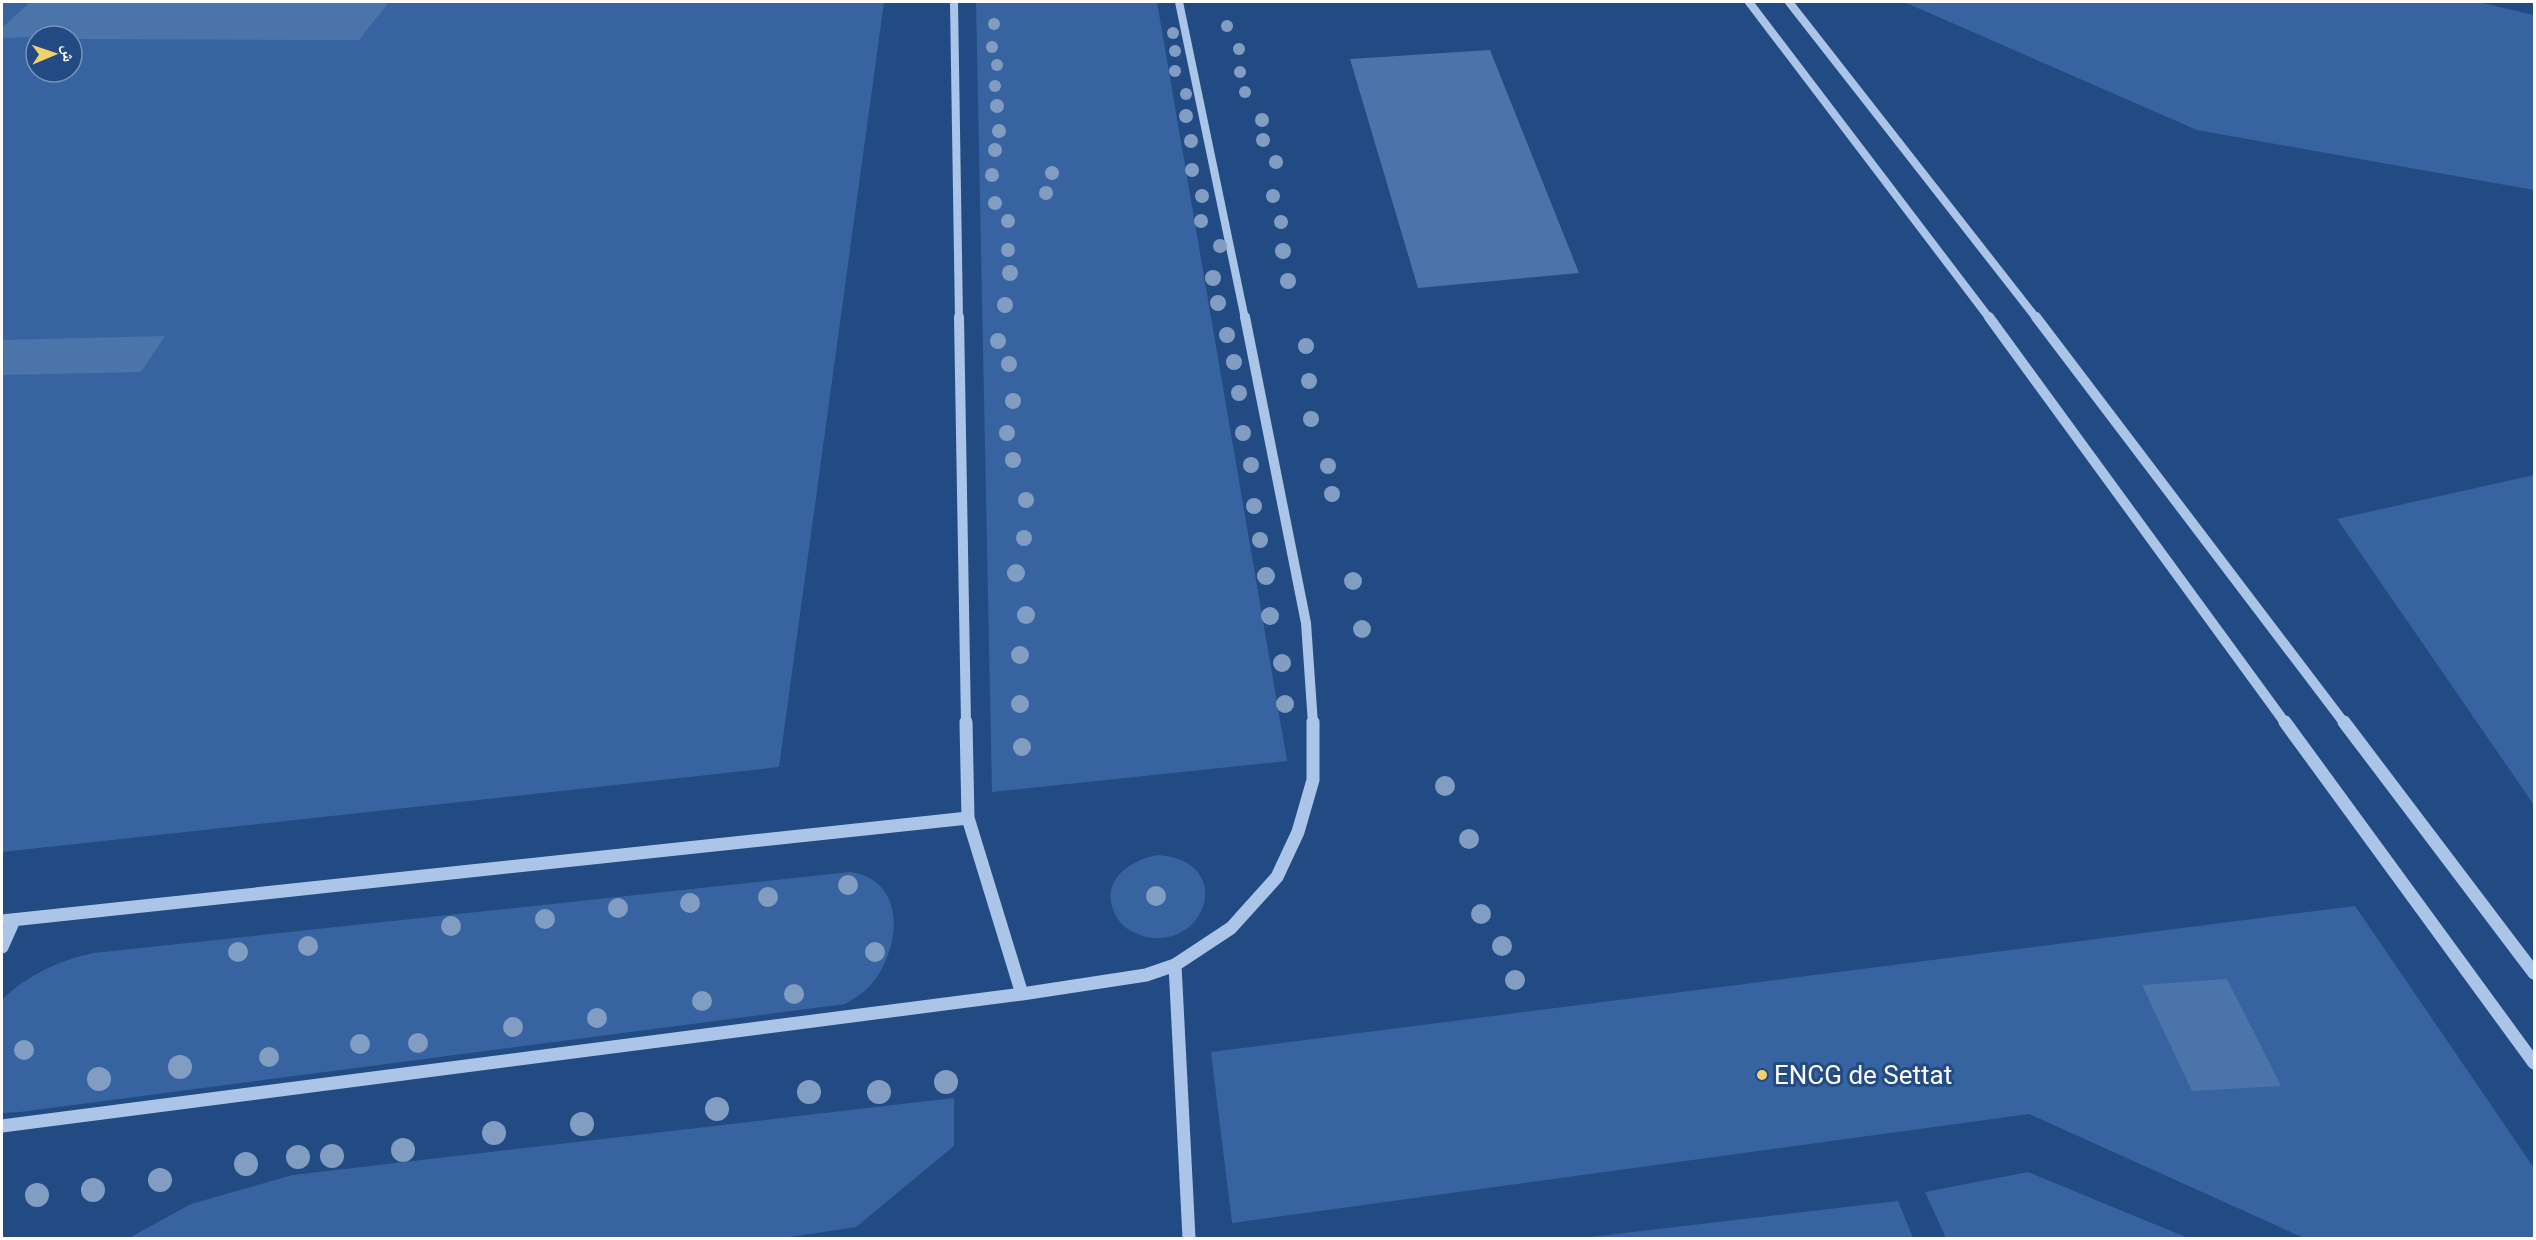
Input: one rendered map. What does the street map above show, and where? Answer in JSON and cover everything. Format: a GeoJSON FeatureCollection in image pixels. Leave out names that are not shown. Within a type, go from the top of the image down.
{"type":"FeatureCollection","features":[{"type":"Feature","properties":{"kind":"street"},"geometry":{"type":"LineString","coordinates":[[954,2],[968,818],[1022,994]]}},
{"type":"Feature","properties":{"kind":"street"},"geometry":{"type":"LineString","coordinates":[[2,1126],[126,1112],[1022,994],[1146,975],[1175,965],[1231,928],[1277,877],[1298,832],[1313,780],[1313,710],[1306,623],[1288,525],[1179,2]]}},
{"type":"Feature","properties":{"kind":"street"},"geometry":{"type":"LineString","coordinates":[[1749,2],[1977,301],[2535,1063]]}},
{"type":"Feature","properties":{"kind":"street"},"geometry":{"type":"LineString","coordinates":[[1790,2],[2024,302],[2535,973]]}},
{"type":"Feature","properties":{"kind":"street"},"geometry":{"type":"LineString","coordinates":[[2,947],[8,921],[968,818]]}},
{"type":"Feature","properties":{"kind":"street"},"geometry":{"type":"LineString","coordinates":[[1175,965],[1189,1239]]}},
{"type":"Feature","properties":{"kind":"shaded area"},"geometry":{"type":"Polygon","coordinates":[[[2,2],[884,2],[779,767],[2,852],[2,2]]]}},
{"type":"Feature","properties":{"kind":"shaded area"},"geometry":{"type":"Polygon","coordinates":[[[976,2],[1157,2],[1287,761],[992,792],[976,2]]]}},
{"type":"Feature","properties":{"kind":"shaded area"},"geometry":{"type":"Polygon","coordinates":[[[1904,2],[2478,2],[2534,15],[2534,190],[2197,130],[1904,2]]]}},
{"type":"Feature","properties":{"kind":"shaded area"},"geometry":{"type":"Polygon","coordinates":[[[2534,475],[2534,805],[2337,519],[2534,475]]]}},
{"type":"Feature","properties":{"kind":"shaded area"},"geometry":{"type":"Polygon","coordinates":[[[1158,855],[1183,861],[1198,873],[1205,888],[1204,904],[1196,919],[1183,931],[1165,938],[1143,936],[1125,927],[1113,909],[1111,898],[1112,887],[1124,870],[1134,863],[1158,855]]]}},
{"type":"Feature","properties":{"kind":"shaded area"},"geometry":{"type":"Polygon","coordinates":[[[850,872],[868,877],[881,887],[889,899],[894,930],[891,947],[877,977],[845,1004],[2,1113],[2,1000],[33,976],[57,964],[81,956],[850,872]]]}},
{"type":"Feature","properties":{"kind":"shaded area"},"geometry":{"type":"Polygon","coordinates":[[[2355,906],[2534,1168],[2534,1238],[2304,1238],[2029,1114],[1232,1223],[1211,1052],[2355,906]]]}},
{"type":"Feature","properties":{"kind":"shaded area"},"geometry":{"type":"Polygon","coordinates":[[[954,1098],[954,1146],[856,1227],[784,1238],[129,1238],[191,1204],[293,1175],[954,1098]]]}},
{"type":"Feature","properties":{"kind":"shaded area"},"geometry":{"type":"Polygon","coordinates":[[[2028,1172],[2188,1238],[1946,1238],[1925,1192],[2028,1172]]]}},
{"type":"Feature","properties":{"kind":"shaded area"},"geometry":{"type":"Polygon","coordinates":[[[1898,1201],[1913,1238],[1582,1238],[1898,1201]]]}},
{"type":"Feature","properties":{"kind":"building"},"geometry":{"type":"Polygon","coordinates":[[[30,2],[389,2],[359,40],[84,39],[84,24],[24,24],[24,37],[2,38],[2,28],[30,2]]]}},
{"type":"Feature","properties":{"kind":"building"},"geometry":{"type":"Polygon","coordinates":[[[1490,50],[1579,273],[1418,288],[1350,59],[1490,50]]]}},
{"type":"Feature","properties":{"kind":"building"},"geometry":{"type":"Polygon","coordinates":[[[165,336],[141,372],[2,375],[2,340],[165,336]]]}},
{"type":"Feature","properties":{"kind":"building"},"geometry":{"type":"Polygon","coordinates":[[[2227,979],[2281,1086],[2192,1091],[2142,985],[2227,979]]]}},
{"type":"Feature","properties":{"kind":"place","name":"ENCG de Settat"},"geometry":{"type":"Point","coordinates":[1762,1075]}}]}
